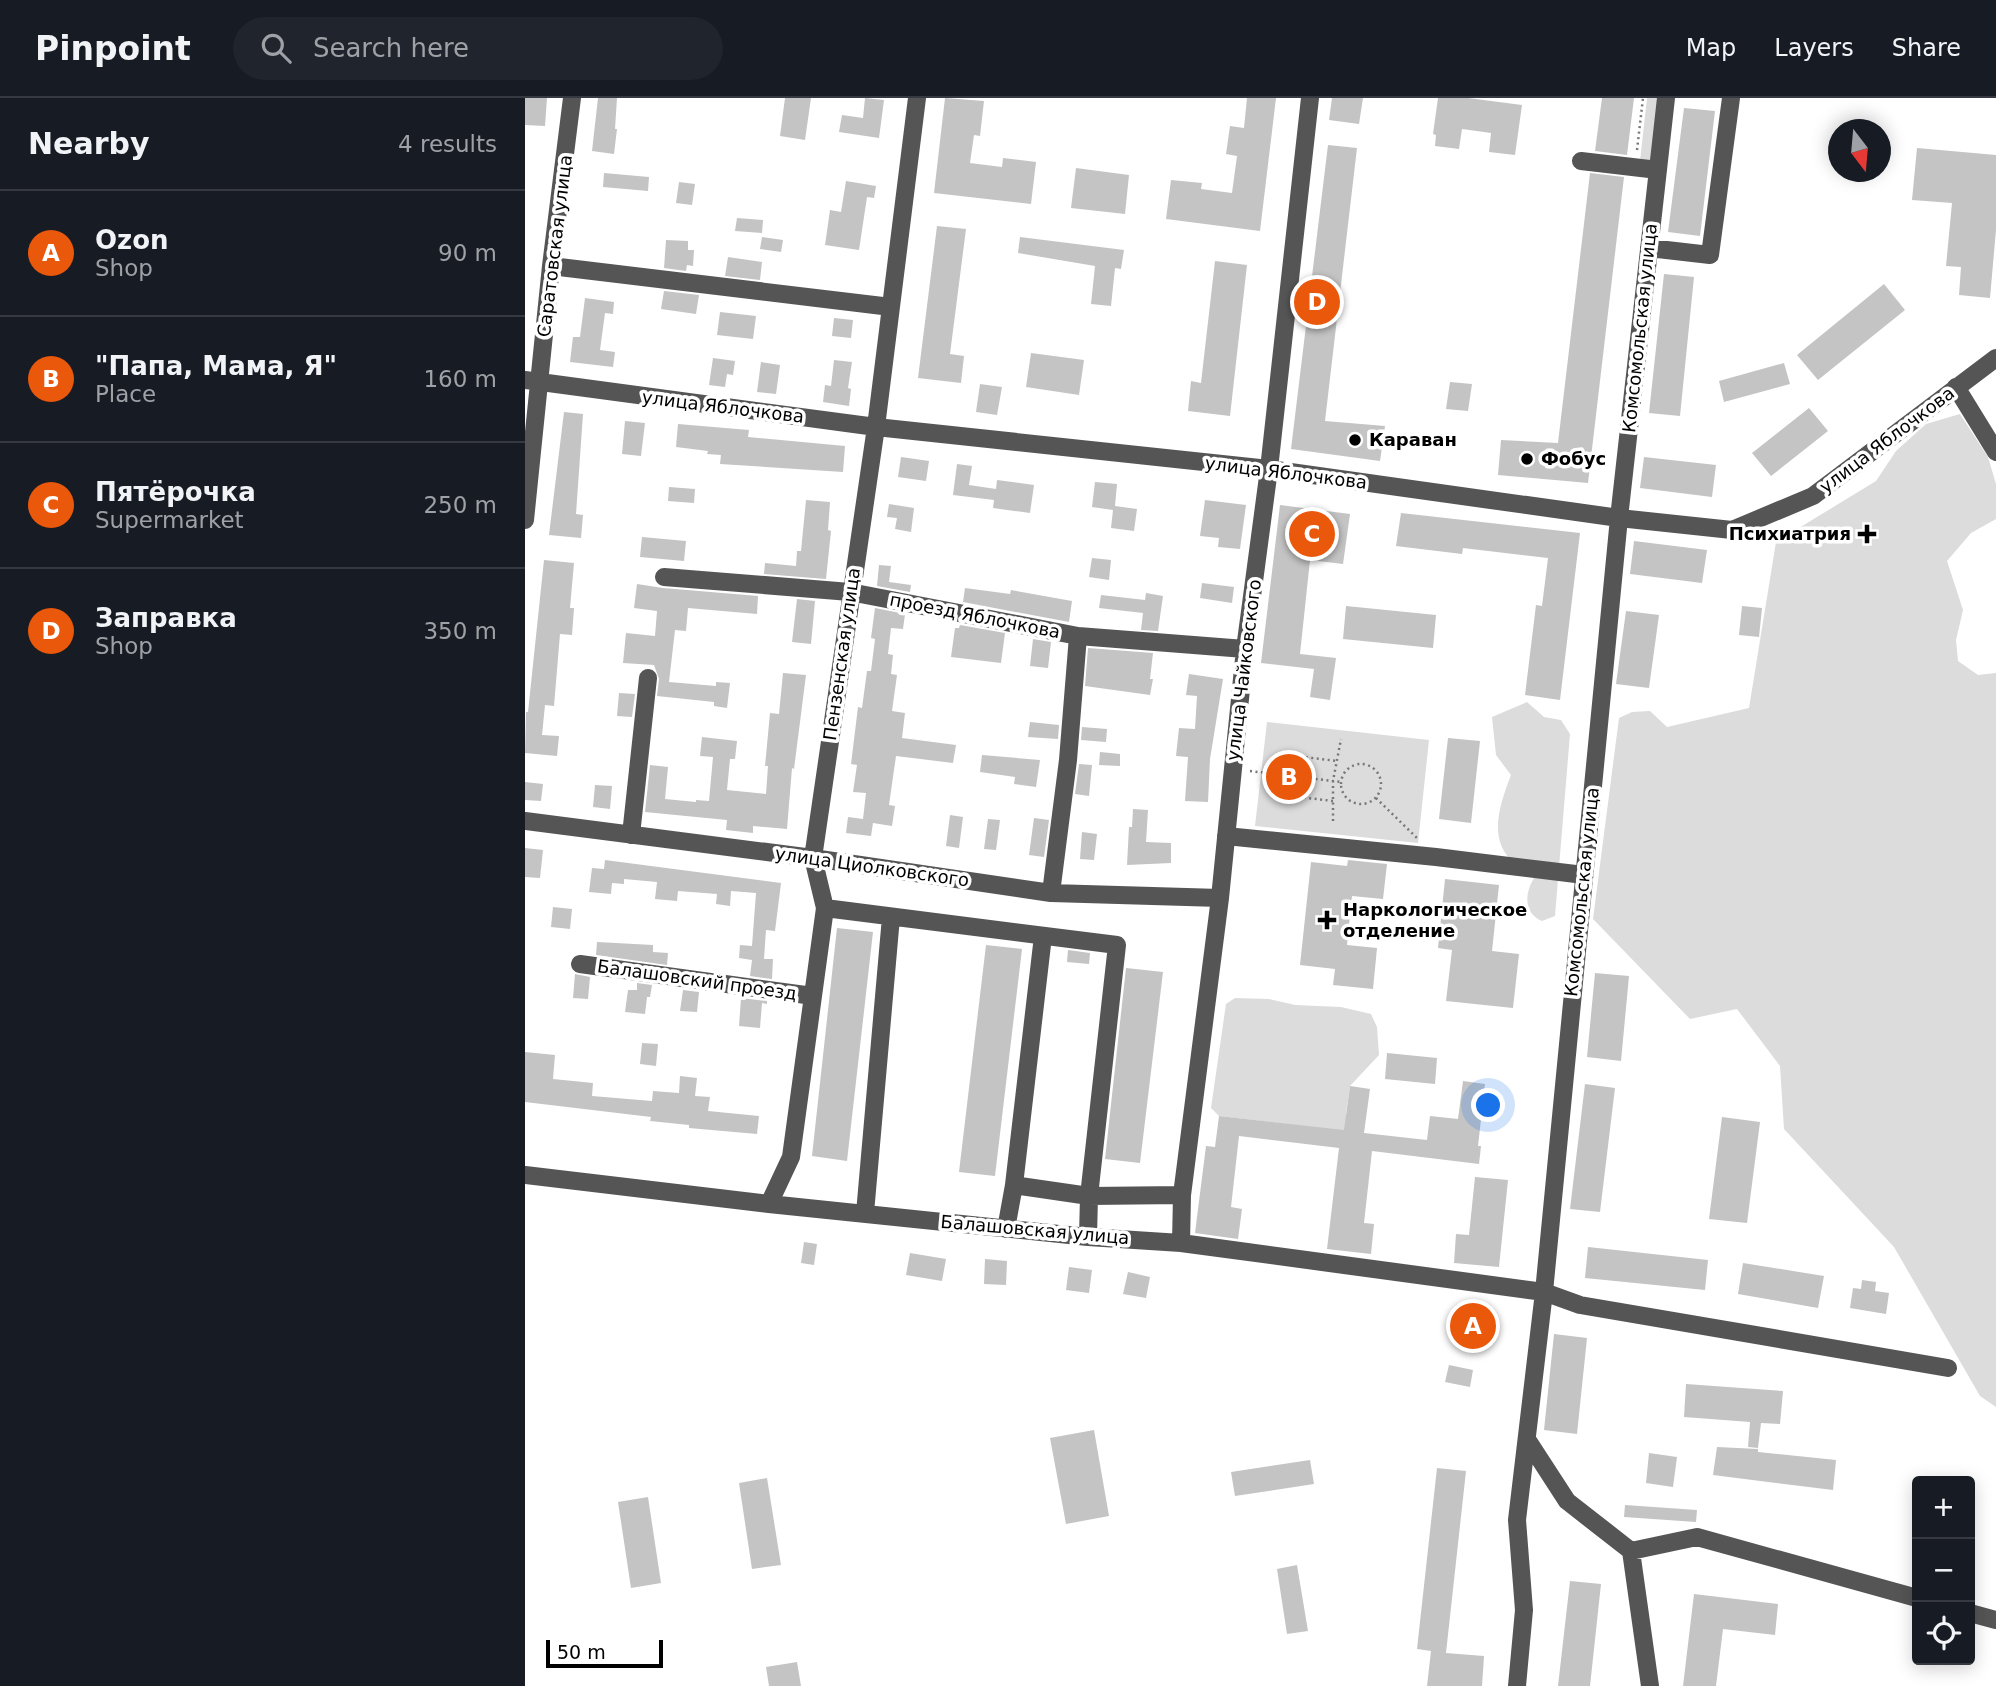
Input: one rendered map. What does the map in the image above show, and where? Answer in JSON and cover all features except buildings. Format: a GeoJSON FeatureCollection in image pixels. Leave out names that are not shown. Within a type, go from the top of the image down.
{"type":"FeatureCollection","features":[{"type":"Feature","properties":{"kind":"street","name":"Саратовская улица"},"geometry":{"type":"LineString","coordinates":[[525,520],[532,382],[551,266],[572,98]]}},
{"type":"Feature","properties":{"kind":"street","name":"Пензенская улица"},"geometry":{"type":"LineString","coordinates":[[769,1204],[791,1157],[825,908],[813,858],[876,427],[917,98]]}},
{"type":"Feature","properties":{"kind":"street","name":"улица Чайковского"},"geometry":{"type":"LineString","coordinates":[[1181,1243],[1182,1195],[1220,898],[1245,649],[1269,469],[1310,98]]}},
{"type":"Feature","properties":{"kind":"street","name":"Комсомольская улица"},"geometry":{"type":"LineString","coordinates":[[1517,1686],[1524,1610],[1517,1520],[1544,1292],[1619,518],[1666,98]]}},
{"type":"Feature","properties":{"kind":"street"},"geometry":{"type":"LineString","coordinates":[[1649,248],[1710,256],[1731,98]]}},
{"type":"Feature","properties":{"kind":"street"},"geometry":{"type":"LineString","coordinates":[[1581,160],[1658,170]]}},
{"type":"Feature","properties":{"kind":"street"},"geometry":{"type":"LineString","coordinates":[[551,266],[891,307]]}},
{"type":"Feature","properties":{"kind":"street","name":"улица Яблочкова"},"geometry":{"type":"LineString","coordinates":[[532,382],[876,427],[1269,469],[1619,518],[1732,530],[1813,496],[1996,358]]}},
{"type":"Feature","properties":{"kind":"street"},"geometry":{"type":"LineString","coordinates":[[1957,387],[1996,452]]}},
{"type":"Feature","properties":{"kind":"street","name":"проезд Яблочкова"},"geometry":{"type":"LineString","coordinates":[[664,577],[850,592],[1078,636],[1245,649]]}},
{"type":"Feature","properties":{"kind":"street"},"geometry":{"type":"LineString","coordinates":[[1051,893],[1068,760],[1078,636]]}},
{"type":"Feature","properties":{"kind":"street"},"geometry":{"type":"LineString","coordinates":[[631,835],[648,678]]}},
{"type":"Feature","properties":{"kind":"street","name":"улица Циолковского"},"geometry":{"type":"LineString","coordinates":[[525,821],[813,858],[1051,893],[1220,898]]}},
{"type":"Feature","properties":{"kind":"street"},"geometry":{"type":"LineString","coordinates":[[1226,836],[1584,875]]}},
{"type":"Feature","properties":{"kind":"street"},"geometry":{"type":"LineString","coordinates":[[825,908],[1117,945],[1089,1196],[1088,1237]]}},
{"type":"Feature","properties":{"kind":"street"},"geometry":{"type":"LineString","coordinates":[[865,1213],[891,917]]}},
{"type":"Feature","properties":{"kind":"street"},"geometry":{"type":"LineString","coordinates":[[1006,1228],[1014,1185],[1043,936]]}},
{"type":"Feature","properties":{"kind":"street","name":"Балашовский проезд"},"geometry":{"type":"LineString","coordinates":[[580,964],[813,996]]}},
{"type":"Feature","properties":{"kind":"street","name":"Балашовская улица"},"geometry":{"type":"LineString","coordinates":[[525,1175],[769,1204],[1088,1237],[1181,1243],[1544,1292],[1580,1305],[1948,1368]]}},
{"type":"Feature","properties":{"kind":"street"},"geometry":{"type":"LineString","coordinates":[[1014,1185],[1089,1196],[1182,1195]]}},
{"type":"Feature","properties":{"kind":"street"},"geometry":{"type":"LineString","coordinates":[[1528,1441],[1567,1501],[1631,1551],[1650,1686]]}},
{"type":"Feature","properties":{"kind":"street"},"geometry":{"type":"LineString","coordinates":[[1631,1551],[1697,1537],[1912,1597]]}},
{"type":"Feature","properties":{"kind":"street"},"geometry":{"type":"LineString","coordinates":[[1975,1614],[1996,1620]]}},
{"type":"Feature","properties":{"kind":"path"},"geometry":{"type":"LineString","coordinates":[[1635,167],[1643,98]]}},
{"type":"Feature","properties":{"kind":"path"},"geometry":{"type":"LineString","coordinates":[[1332,821],[1333,781],[1341,739]]}},
{"type":"Feature","properties":{"kind":"path"},"geometry":{"type":"LineString","coordinates":[[1290,776],[1304,757],[1337,761]]}},
{"type":"Feature","properties":{"kind":"path"},"geometry":{"type":"LineString","coordinates":[[1356,765],[1369,766],[1379,775],[1380,789],[1375,798],[1362,805],[1349,801],[1342,791],[1341,782],[1350,768],[1356,765]]}},
{"type":"Feature","properties":{"kind":"path"},"geometry":{"type":"LineString","coordinates":[[1233,769],[1341,782]]}},
{"type":"Feature","properties":{"kind":"path"},"geometry":{"type":"LineString","coordinates":[[1290,776],[1299,797],[1333,801]]}},
{"type":"Feature","properties":{"kind":"path"},"geometry":{"type":"LineString","coordinates":[[1375,798],[1436,857]]}},
{"type":"Feature","properties":{"kind":"shaded area"},"geometry":{"type":"Polygon","coordinates":[[[1647,98],[1659,98],[1652,163],[1640,161],[1647,98]]]}},
{"type":"Feature","properties":{"kind":"shaded area"},"geometry":{"type":"Polygon","coordinates":[[[1960,414],[1988,457],[1996,484],[1996,519],[1971,533],[1947,561],[1963,610],[1956,640],[1958,661],[1978,675],[1996,673],[1996,1407],[1980,1396],[1894,1247],[1784,1129],[1780,1066],[1737,1009],[1690,1019],[1593,919],[1619,718],[1632,712],[1650,711],[1667,727],[1749,708],[1776,542],[1876,481],[1896,451],[1926,424],[1960,414]]]}},
{"type":"Feature","properties":{"kind":"shaded area"},"geometry":{"type":"Polygon","coordinates":[[[1527,702],[1544,717],[1561,720],[1570,734],[1555,916],[1542,921],[1531,913],[1527,901],[1529,887],[1536,875],[1518,866],[1507,855],[1498,834],[1500,810],[1511,775],[1496,755],[1492,717],[1527,702]]]}},
{"type":"Feature","properties":{"kind":"shaded area"},"geometry":{"type":"Polygon","coordinates":[[[1267,722],[1429,740],[1418,843],[1255,826],[1267,722]]]}},
{"type":"Feature","properties":{"kind":"shaded area"},"geometry":{"type":"Polygon","coordinates":[[[1235,998],[1341,1007],[1371,1014],[1377,1027],[1379,1055],[1350,1086],[1346,1113],[1355,1132],[1219,1116],[1211,1108],[1226,1004],[1235,998]]]}},
{"type":"Feature","properties":{"kind":"place","name":"Заправка"},"geometry":{"type":"Point","coordinates":[1317,302]}},
{"type":"Feature","properties":{"kind":"place","name":"Караван"},"geometry":{"type":"Point","coordinates":[1355,440]}},
{"type":"Feature","properties":{"kind":"place","name":"Фобус"},"geometry":{"type":"Point","coordinates":[1527,459]}},
{"type":"Feature","properties":{"kind":"place","name":"Пятёрочка"},"geometry":{"type":"Point","coordinates":[1312,534]}},
{"type":"Feature","properties":{"kind":"place","name":"Психиатрия"},"geometry":{"type":"Point","coordinates":[1867,534]}},
{"type":"Feature","properties":{"kind":"place","name":"\"Папа, Мама, Я\""},"geometry":{"type":"Point","coordinates":[1289,777]}},
{"type":"Feature","properties":{"kind":"place","name":"Наркологическое отделение"},"geometry":{"type":"Point","coordinates":[1327,920]}},
{"type":"Feature","properties":{"kind":"place","name":"Ozon"},"geometry":{"type":"Point","coordinates":[1473,1326]}}]}
